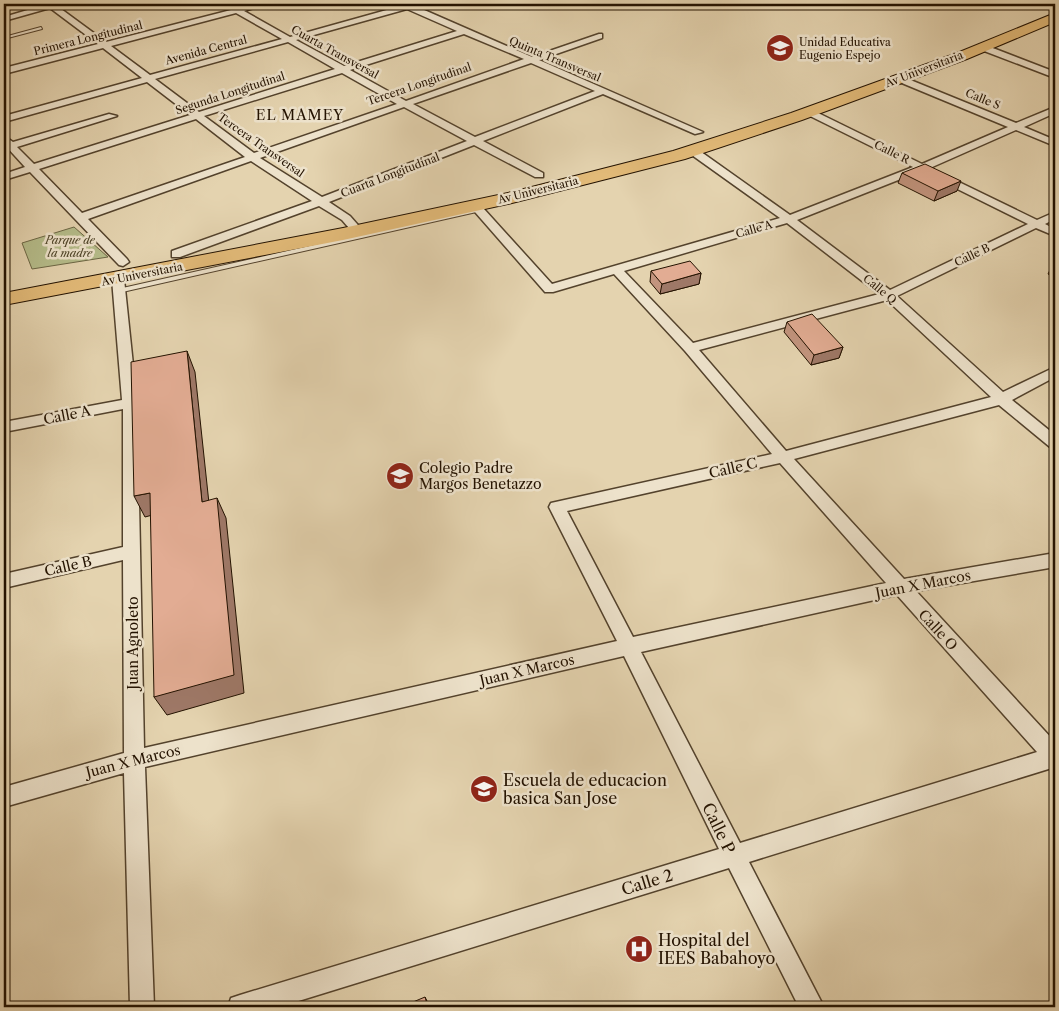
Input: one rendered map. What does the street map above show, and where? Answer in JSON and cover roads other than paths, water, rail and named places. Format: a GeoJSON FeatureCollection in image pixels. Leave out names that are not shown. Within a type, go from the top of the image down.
{"type":"FeatureCollection","features":[{"type":"Feature","properties":{"kind":"highway"},"geometry":{"type":"LineString","coordinates":[[1034,11],[1052,4]]}},
{"type":"Feature","properties":{"kind":"highway","name":"Av Universitaria"},"geometry":{"type":"LineString","coordinates":[[4,284],[120,278],[176,254],[353,225],[478,208],[693,151],[809,112],[1052,21]]}},
{"type":"Feature","properties":{"kind":"highway"},"geometry":{"type":"LineString","coordinates":[[912,58],[935,66]]}},
{"type":"Feature","properties":{"kind":"highway","name":"Av Universitaria"},"geometry":{"type":"LineString","coordinates":[[4,299],[120,278],[353,225],[698,132],[716,125]]}},
{"type":"Feature","properties":{"kind":"street"},"geometry":{"type":"LineString","coordinates":[[4,18],[54,4]]}},
{"type":"Feature","properties":{"kind":"street","name":"Tercera Transversal"},"geometry":{"type":"LineString","coordinates":[[54,4],[147,78],[252,156],[322,201],[353,225]]}},
{"type":"Feature","properties":{"kind":"street","name":"Cuarta Transversal"},"geometry":{"type":"LineString","coordinates":[[226,4],[403,103],[540,174]]}},
{"type":"Feature","properties":{"kind":"street","name":"Primera Longitudinal"},"geometry":{"type":"LineString","coordinates":[[4,71],[264,4]]}},
{"type":"Feature","properties":{"kind":"street","name":"Quinta Transversal"},"geometry":{"type":"LineString","coordinates":[[409,4],[528,60],[698,132]]}},
{"type":"Feature","properties":{"kind":"street","name":"Avenida Central"},"geometry":{"type":"LineString","coordinates":[[4,119],[409,4]]}},
{"type":"Feature","properties":{"kind":"street","name":"Segunda Longitudinal"},"geometry":{"type":"LineString","coordinates":[[4,177],[464,31]]}},
{"type":"Feature","properties":{"kind":"street","name":"Tercera Longitudinal"},"geometry":{"type":"LineString","coordinates":[[79,218],[403,103],[599,36]]}},
{"type":"Feature","properties":{"kind":"street"},"geometry":{"type":"LineString","coordinates":[[982,48],[1055,75]]}},
{"type":"Feature","properties":{"kind":"street","name":"Calle S"},"geometry":{"type":"LineString","coordinates":[[900,79],[1055,143]]}},
{"type":"Feature","properties":{"kind":"street","name":"Cuarta Longitudinal"},"geometry":{"type":"LineString","coordinates":[[176,254],[322,201],[602,91]]}},
{"type":"Feature","properties":{"kind":"street","name":"Calle A"},"geometry":{"type":"LineString","coordinates":[[478,208],[549,288],[789,219],[923,167],[1055,110]]}},
{"type":"Feature","properties":{"kind":"street","name":"Calle R"},"geometry":{"type":"LineString","coordinates":[[809,112],[1055,233]]}},
{"type":"Feature","properties":{"kind":"street"},"geometry":{"type":"LineString","coordinates":[[112,116],[7,142],[79,218],[120,278]]}},
{"type":"Feature","properties":{"kind":"street","name":"Calle Q"},"geometry":{"type":"LineString","coordinates":[[693,151],[789,219],[889,295],[1002,399],[1055,443]]}},
{"type":"Feature","properties":{"kind":"street","name":"Calle B"},"geometry":{"type":"LineString","coordinates":[[690,348],[889,295],[1055,215]]}},
{"type":"Feature","properties":{"kind":"street","name":"Calle O"},"geometry":{"type":"LineString","coordinates":[[616,269],[690,348],[782,457],[1055,757]]}},
{"type":"Feature","properties":{"kind":"street","name":"Juan Agnoleto"},"geometry":{"type":"LineString","coordinates":[[120,278],[130,403],[134,760],[142,1007]]}},
{"type":"Feature","properties":{"kind":"street","name":"Calle C"},"geometry":{"type":"LineString","coordinates":[[630,646],[557,507],[782,457],[1002,399],[1055,371]]}},
{"type":"Feature","properties":{"kind":"street","name":"Calle A"},"geometry":{"type":"LineString","coordinates":[[4,427],[130,403]]}},
{"type":"Feature","properties":{"kind":"street","name":"Calle B"},"geometry":{"type":"LineString","coordinates":[[4,582],[133,551]]}},
{"type":"Feature","properties":{"kind":"street","name":"Juan X Marcos"},"geometry":{"type":"LineString","coordinates":[[4,796],[134,760],[630,646],[899,587],[1055,560]]}},
{"type":"Feature","properties":{"kind":"street","name":"Calle P"},"geometry":{"type":"LineString","coordinates":[[630,646],[733,856],[812,1007]]}},
{"type":"Feature","properties":{"kind":"street","name":"Calle 2"},"geometry":{"type":"LineString","coordinates":[[240,1007],[1055,757]]}},
{"type":"Feature","properties":{"kind":"lane"},"geometry":{"type":"LineString","coordinates":[[4,38],[41,28]]}},
{"type":"Feature","properties":{"kind":"lane"},"geometry":{"type":"LineString","coordinates":[[120,278],[478,208]]}},
{"type":"Feature","properties":{"kind":"place","name":"Unidad Educativa Eugenio Espejo"},"geometry":{"type":"Point","coordinates":[780,48]}},
{"type":"Feature","properties":{"kind":"place","name":"Colegio Padre Margos Benetazzo"},"geometry":{"type":"Point","coordinates":[400,476]}},
{"type":"Feature","properties":{"kind":"place","name":"Escuela de educacion basica San Jose"},"geometry":{"type":"Point","coordinates":[484,789]}},
{"type":"Feature","properties":{"kind":"place","name":"Hospital del IEES Babahoyo"},"geometry":{"type":"Point","coordinates":[639,949]}},
{"type":"Feature","properties":{"kind":"district","name":"EL MAMEY"},"geometry":{"type":"Point","coordinates":[300,115]}},
{"type":"Feature","properties":{"kind":"park label","name":"Parque de la madre"},"geometry":{"type":"Point","coordinates":[70,246]}}]}
